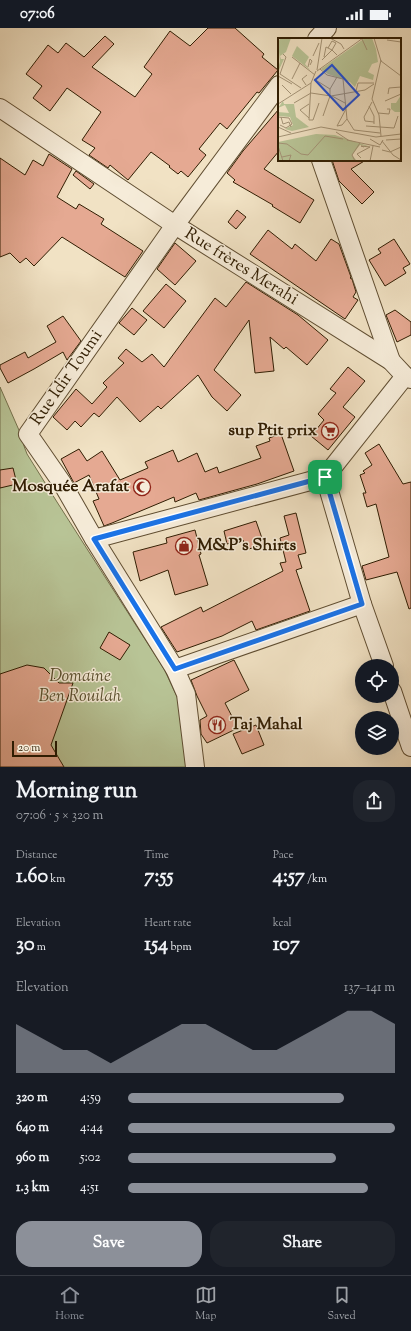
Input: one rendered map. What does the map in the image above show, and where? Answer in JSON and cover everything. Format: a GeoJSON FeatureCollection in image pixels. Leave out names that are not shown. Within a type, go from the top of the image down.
{"type":"FeatureCollection","features":[{"type":"Feature","properties":{"kind":"street"},"geometry":{"type":"LineString","coordinates":[[318,38],[327,28]]}},
{"type":"Feature","properties":{"kind":"street","name":"Rue frères Merahi"},"geometry":{"type":"LineString","coordinates":[[278,86],[175,225],[392,361],[408,378]]}},
{"type":"Feature","properties":{"kind":"street"},"geometry":{"type":"LineString","coordinates":[[2,112],[175,225]]}},
{"type":"Feature","properties":{"kind":"street"},"geometry":{"type":"LineString","coordinates":[[320,161],[392,361]]}},
{"type":"Feature","properties":{"kind":"street","name":"Rue Idir Toumi"},"geometry":{"type":"LineString","coordinates":[[175,225],[28,434],[62,483],[94,539],[175,669],[186,694],[196,767]]}},
{"type":"Feature","properties":{"kind":"street"},"geometry":{"type":"LineString","coordinates":[[94,539],[325,477],[408,378]]}},
{"type":"Feature","properties":{"kind":"street"},"geometry":{"type":"LineString","coordinates":[[325,477],[362,604],[382,659]]}},
{"type":"Feature","properties":{"kind":"street"},"geometry":{"type":"LineString","coordinates":[[175,669],[362,604]]}},
{"type":"Feature","properties":{"kind":"street"},"geometry":{"type":"LineString","coordinates":[[396,703],[411,746]]}},
{"type":"Feature","properties":{"kind":"green space","name":"Domaine Ben Rouilah"},"geometry":{"type":"Polygon","coordinates":[[[0,387],[22,437],[27,454],[164,669],[180,703],[189,767],[0,767],[0,387]]]}},
{"type":"Feature","properties":{"kind":"building"},"geometry":{"type":"Polygon","coordinates":[[[208,28],[235,28],[264,54],[262,57],[278,70],[259,93],[257,92],[227,129],[220,123],[199,149],[206,155],[188,177],[181,171],[178,174],[151,152],[128,180],[110,165],[108,168],[89,155],[95,148],[82,140],[101,112],[67,88],[50,111],[33,98],[42,86],[26,74],[48,45],[58,53],[66,43],[84,57],[105,36],[114,44],[92,67],[135,97],[152,74],[144,67],[170,31],[190,46],[208,28]]]}},
{"type":"Feature","properties":{"kind":"building"},"geometry":{"type":"Polygon","coordinates":[[[278,110],[278,152],[264,169],[314,200],[300,223],[272,206],[273,205],[233,182],[235,180],[227,173],[243,151],[278,110]]]}},
{"type":"Feature","properties":{"kind":"building"},"geometry":{"type":"Polygon","coordinates":[[[49,154],[72,169],[57,197],[76,209],[79,204],[104,219],[101,224],[143,251],[125,277],[62,237],[34,266],[26,258],[20,263],[10,253],[0,257],[0,158],[25,175],[33,160],[43,166],[49,154]]]}},
{"type":"Feature","properties":{"kind":"building"},"geometry":{"type":"Polygon","coordinates":[[[332,161],[364,161],[351,169],[374,192],[362,204],[339,181],[332,161]]]}},
{"type":"Feature","properties":{"kind":"building"},"geometry":{"type":"Polygon","coordinates":[[[76,171],[94,184],[90,189],[73,175],[76,171]]]}},
{"type":"Feature","properties":{"kind":"building"},"geometry":{"type":"Polygon","coordinates":[[[237,210],[246,217],[236,229],[228,222],[237,210]]]}},
{"type":"Feature","properties":{"kind":"building"},"geometry":{"type":"Polygon","coordinates":[[[268,230],[292,249],[295,244],[316,261],[331,239],[339,244],[356,292],[353,297],[358,300],[345,319],[250,254],[268,230]]]}},
{"type":"Feature","properties":{"kind":"building"},"geometry":{"type":"Polygon","coordinates":[[[394,239],[410,264],[403,268],[406,273],[385,286],[369,260],[381,253],[378,249],[394,239]]]}},
{"type":"Feature","properties":{"kind":"building"},"geometry":{"type":"Polygon","coordinates":[[[175,243],[196,261],[175,285],[157,269],[175,243]]]}},
{"type":"Feature","properties":{"kind":"building"},"geometry":{"type":"Polygon","coordinates":[[[246,282],[298,315],[328,340],[307,365],[286,347],[284,349],[270,337],[274,371],[255,373],[249,320],[214,370],[241,395],[227,411],[212,397],[198,375],[161,409],[158,406],[140,422],[117,397],[99,417],[94,413],[81,427],[75,421],[67,430],[53,417],[76,389],[92,404],[107,387],[103,383],[124,363],[118,358],[126,349],[142,362],[152,354],[164,367],[215,298],[226,307],[246,282]]]}},
{"type":"Feature","properties":{"kind":"building"},"geometry":{"type":"Polygon","coordinates":[[[166,284],[186,301],[164,328],[143,311],[166,284]]]}},
{"type":"Feature","properties":{"kind":"building"},"geometry":{"type":"Polygon","coordinates":[[[132,308],[147,320],[134,335],[119,323],[132,308]]]}},
{"type":"Feature","properties":{"kind":"building"},"geometry":{"type":"Polygon","coordinates":[[[395,310],[411,322],[411,335],[397,342],[386,315],[395,310]]]}},
{"type":"Feature","properties":{"kind":"building"},"geometry":{"type":"Polygon","coordinates":[[[63,316],[81,341],[67,360],[63,352],[8,383],[0,368],[0,365],[25,352],[28,358],[56,342],[47,326],[63,316]]]}},
{"type":"Feature","properties":{"kind":"building"},"geometry":{"type":"Polygon","coordinates":[[[348,367],[365,381],[343,407],[355,417],[328,450],[311,436],[324,420],[318,414],[336,393],[330,389],[348,367]]]}},
{"type":"Feature","properties":{"kind":"building"},"geometry":{"type":"Polygon","coordinates":[[[281,434],[294,471],[257,484],[199,500],[196,493],[175,502],[174,497],[104,526],[93,501],[99,499],[89,475],[74,483],[61,459],[79,449],[87,461],[102,451],[120,480],[148,468],[145,462],[173,450],[178,462],[197,453],[205,472],[217,467],[219,473],[261,458],[256,446],[270,441],[269,438],[281,434]]]}},
{"type":"Feature","properties":{"kind":"building"},"geometry":{"type":"Polygon","coordinates":[[[379,444],[403,484],[411,482],[411,608],[409,609],[397,572],[366,580],[362,566],[389,557],[376,504],[367,507],[363,493],[366,493],[360,475],[365,473],[363,471],[372,465],[365,453],[379,444]]]}},
{"type":"Feature","properties":{"kind":"building"},"geometry":{"type":"Polygon","coordinates":[[[13,468],[17,484],[0,488],[0,470],[13,468]]]}},
{"type":"Feature","properties":{"kind":"building"},"geometry":{"type":"Polygon","coordinates":[[[296,513],[306,553],[298,555],[302,568],[296,570],[310,611],[256,630],[252,621],[222,636],[177,652],[161,627],[201,607],[203,612],[283,571],[280,563],[286,562],[280,538],[289,535],[284,516],[296,513]]]}},
{"type":"Feature","properties":{"kind":"building"},"geometry":{"type":"Polygon","coordinates":[[[256,521],[264,544],[246,550],[243,540],[227,544],[224,531],[256,521]]]}},
{"type":"Feature","properties":{"kind":"building"},"geometry":{"type":"Polygon","coordinates":[[[195,530],[201,554],[199,555],[208,585],[175,595],[168,570],[140,581],[133,552],[167,543],[166,538],[195,530]]]}},
{"type":"Feature","properties":{"kind":"building"},"geometry":{"type":"Polygon","coordinates":[[[109,632],[130,645],[120,660],[100,648],[109,632]]]}},
{"type":"Feature","properties":{"kind":"building"},"geometry":{"type":"Polygon","coordinates":[[[234,660],[249,690],[225,703],[238,728],[207,743],[201,734],[200,720],[207,716],[191,680],[234,660]]]}},
{"type":"Feature","properties":{"kind":"building"},"geometry":{"type":"Polygon","coordinates":[[[27,665],[44,668],[59,683],[73,683],[51,745],[64,767],[0,767],[0,674],[27,665]]]}},
{"type":"Feature","properties":{"kind":"building"},"geometry":{"type":"Polygon","coordinates":[[[256,725],[264,745],[242,754],[233,734],[256,725]]]}},
{"type":"Feature","properties":{"kind":"place","name":"sup Ptit prix"},"geometry":{"type":"Point","coordinates":[330,431]}},
{"type":"Feature","properties":{"kind":"place","name":"Mosquée Arafat"},"geometry":{"type":"Point","coordinates":[142,487]}},
{"type":"Feature","properties":{"kind":"place","name":"M&P's Shirts"},"geometry":{"type":"Point","coordinates":[184,546]}},
{"type":"Feature","properties":{"kind":"place","name":"Taj Mahal"},"geometry":{"type":"Point","coordinates":[217,725]}},
{"type":"Feature","properties":{"kind":"route"},"geometry":{"type":"LineString","coordinates":[[325,477],[362,604],[175,669],[94,539],[325,477]]}}]}
